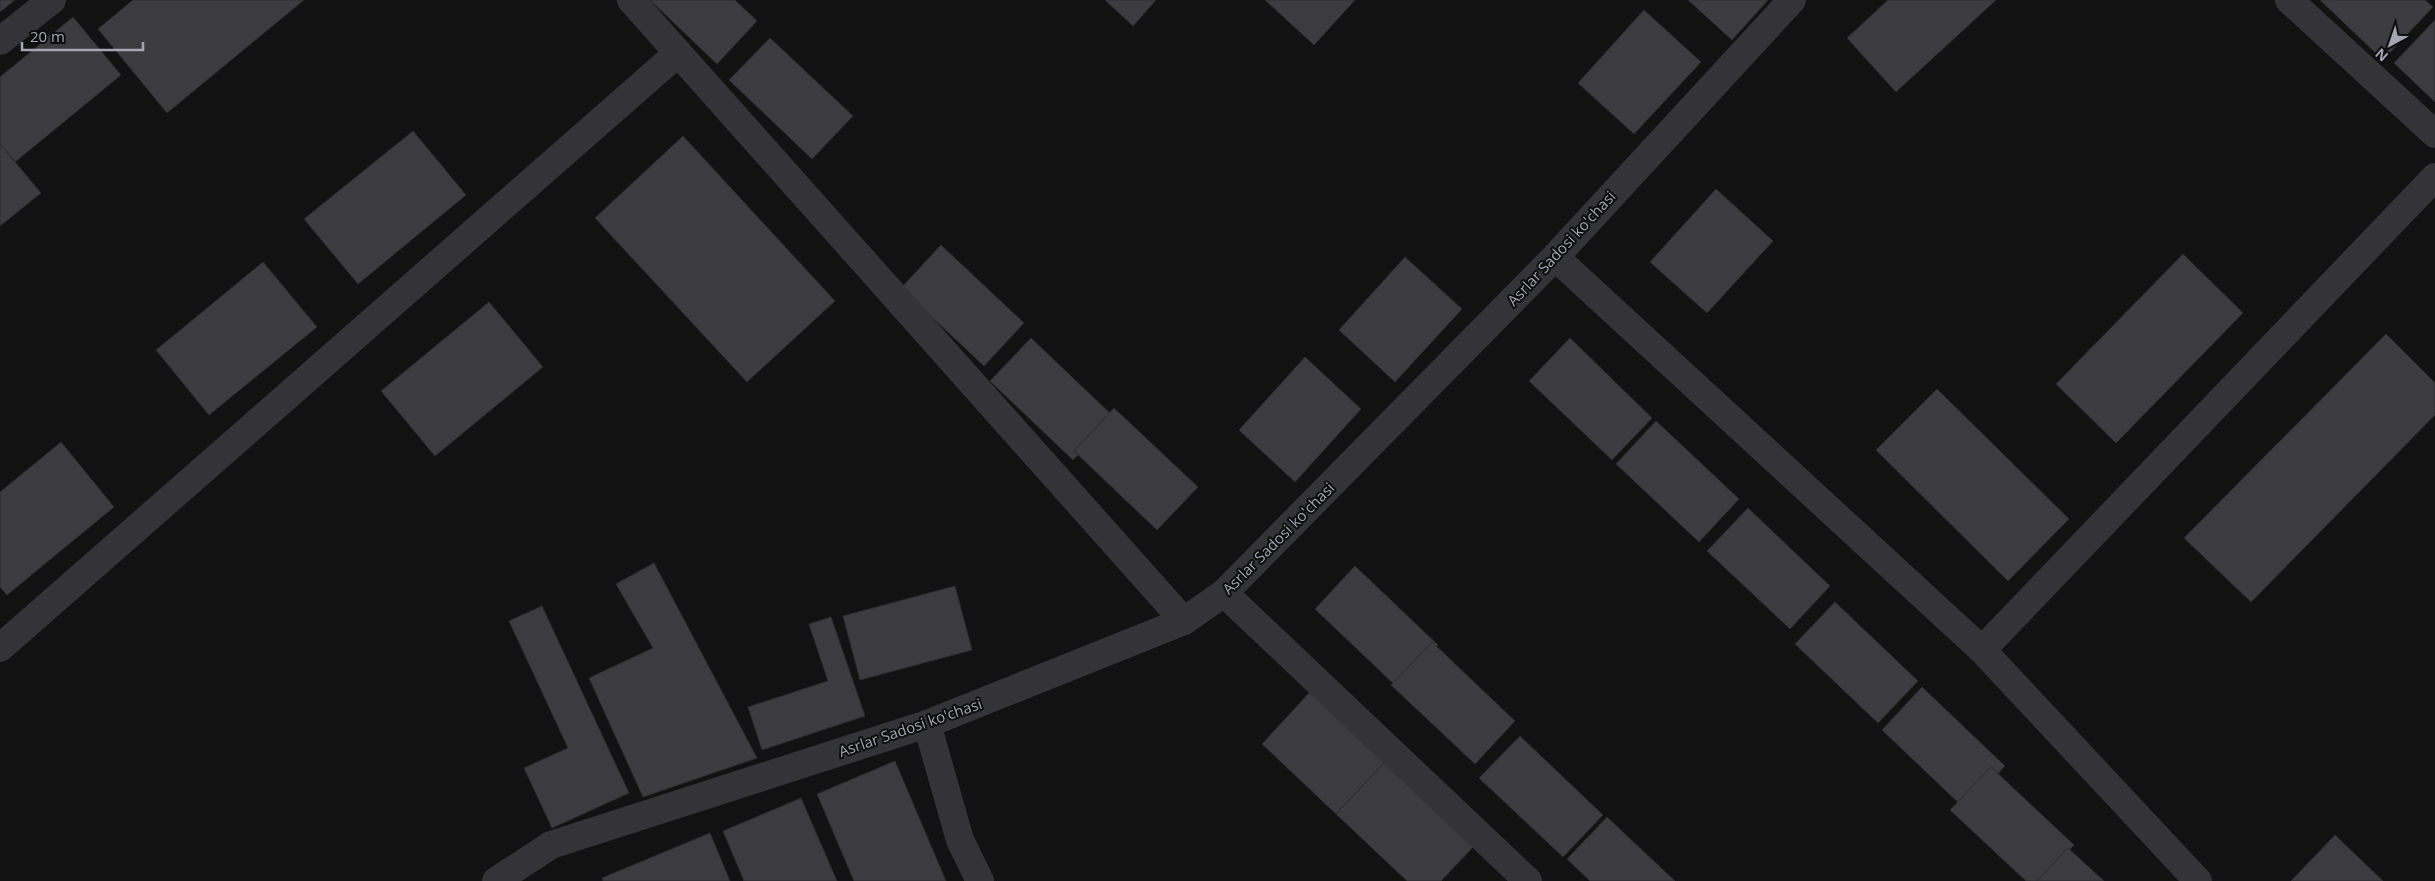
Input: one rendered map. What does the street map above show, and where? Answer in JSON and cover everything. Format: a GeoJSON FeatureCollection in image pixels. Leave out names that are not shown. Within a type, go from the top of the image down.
{"type":"FeatureCollection","features":[{"type":"Feature","properties":{"kind":"street"},"geometry":{"type":"LineString","coordinates":[[0,42],[52,0]]}},
{"type":"Feature","properties":{"kind":"street"},"geometry":{"type":"LineString","coordinates":[[631,0],[1184,621]]}},
{"type":"Feature","properties":{"kind":"street","name":"Asrlar Sadosi ko'chasi"},"geometry":{"type":"LineString","coordinates":[[496,881],[551,845],[927,724],[1184,621],[1224,593],[1555,257],[1792,0]]}},
{"type":"Feature","properties":{"kind":"street"},"geometry":{"type":"LineString","coordinates":[[2289,0],[2435,134]]}},
{"type":"Feature","properties":{"kind":"street"},"geometry":{"type":"LineString","coordinates":[[0,648],[678,53]]}},
{"type":"Feature","properties":{"kind":"street"},"geometry":{"type":"LineString","coordinates":[[1982,650],[2435,177]]}},
{"type":"Feature","properties":{"kind":"street"},"geometry":{"type":"LineString","coordinates":[[1555,257],[1982,650],[2198,881]]}},
{"type":"Feature","properties":{"kind":"street"},"geometry":{"type":"LineString","coordinates":[[1224,593],[1528,881]]}},
{"type":"Feature","properties":{"kind":"street"},"geometry":{"type":"LineString","coordinates":[[927,724],[960,840],[980,881]]}},
{"type":"Feature","properties":{"kind":"building"},"geometry":{"type":"Polygon","coordinates":[[[0,0],[15,0],[0,12],[0,0]]]}},
{"type":"Feature","properties":{"kind":"building"},"geometry":{"type":"Polygon","coordinates":[[[133,0],[304,0],[167,113],[98,29],[133,0]]]}},
{"type":"Feature","properties":{"kind":"building"},"geometry":{"type":"Polygon","coordinates":[[[650,0],[735,0],[757,21],[717,64],[650,0]]]}},
{"type":"Feature","properties":{"kind":"building"},"geometry":{"type":"Polygon","coordinates":[[[1105,0],[1156,0],[1133,26],[1105,0]]]}},
{"type":"Feature","properties":{"kind":"building"},"geometry":{"type":"Polygon","coordinates":[[[1265,0],[1355,0],[1314,45],[1265,0]]]}},
{"type":"Feature","properties":{"kind":"building"},"geometry":{"type":"Polygon","coordinates":[[[1688,0],[1768,0],[1732,40],[1688,0]]]}},
{"type":"Feature","properties":{"kind":"building"},"geometry":{"type":"Polygon","coordinates":[[[1888,0],[1996,0],[1896,92],[1847,38],[1888,0]]]}},
{"type":"Feature","properties":{"kind":"building"},"geometry":{"type":"Polygon","coordinates":[[[2320,0],[2425,0],[2433,7],[2383,60],[2320,0]]]}},
{"type":"Feature","properties":{"kind":"building"},"geometry":{"type":"Polygon","coordinates":[[[1644,10],[1701,62],[1634,134],[1578,83],[1644,10]]]}},
{"type":"Feature","properties":{"kind":"building"},"geometry":{"type":"Polygon","coordinates":[[[73,17],[121,75],[15,162],[0,144],[0,77],[73,17]]]}},
{"type":"Feature","properties":{"kind":"building"},"geometry":{"type":"Polygon","coordinates":[[[2435,20],[2435,102],[2394,63],[2435,20]]]}},
{"type":"Feature","properties":{"kind":"building"},"geometry":{"type":"Polygon","coordinates":[[[770,38],[853,116],[812,159],[729,80],[770,38]]]}},
{"type":"Feature","properties":{"kind":"building"},"geometry":{"type":"Polygon","coordinates":[[[413,131],[466,195],[358,284],[304,219],[413,131]]]}},
{"type":"Feature","properties":{"kind":"building"},"geometry":{"type":"Polygon","coordinates":[[[683,136],[835,301],[747,382],[595,218],[683,136]]]}},
{"type":"Feature","properties":{"kind":"building"},"geometry":{"type":"Polygon","coordinates":[[[0,144],[41,193],[0,226],[0,144]]]}},
{"type":"Feature","properties":{"kind":"building"},"geometry":{"type":"Polygon","coordinates":[[[1716,189],[1773,241],[1707,313],[1650,262],[1716,189]]]}},
{"type":"Feature","properties":{"kind":"building"},"geometry":{"type":"Polygon","coordinates":[[[941,245],[1024,323],[984,366],[901,288],[941,245]]]}},
{"type":"Feature","properties":{"kind":"building"},"geometry":{"type":"Polygon","coordinates":[[[2183,254],[2243,313],[2116,443],[2056,384],[2183,254]]]}},
{"type":"Feature","properties":{"kind":"building"},"geometry":{"type":"Polygon","coordinates":[[[1405,257],[1462,309],[1395,382],[1339,330],[1405,257]]]}},
{"type":"Feature","properties":{"kind":"building"},"geometry":{"type":"Polygon","coordinates":[[[263,262],[317,327],[209,415],[156,350],[263,262]]]}},
{"type":"Feature","properties":{"kind":"building"},"geometry":{"type":"Polygon","coordinates":[[[489,302],[543,367],[435,456],[381,391],[489,302]]]}},
{"type":"Feature","properties":{"kind":"building"},"geometry":{"type":"Polygon","coordinates":[[[2386,334],[2435,383],[2435,415],[2251,602],[2184,538],[2386,334]]]}},
{"type":"Feature","properties":{"kind":"building"},"geometry":{"type":"Polygon","coordinates":[[[1031,338],[1114,417],[1073,460],[990,381],[1031,338]]]}},
{"type":"Feature","properties":{"kind":"building"},"geometry":{"type":"Polygon","coordinates":[[[1570,338],[1652,418],[1612,460],[1529,381],[1570,338]]]}},
{"type":"Feature","properties":{"kind":"building"},"geometry":{"type":"Polygon","coordinates":[[[1305,357],[1361,409],[1295,482],[1239,430],[1305,357]]]}},
{"type":"Feature","properties":{"kind":"building"},"geometry":{"type":"Polygon","coordinates":[[[1937,389],[2069,519],[2008,581],[1876,450],[1937,389]]]}},
{"type":"Feature","properties":{"kind":"building"},"geometry":{"type":"Polygon","coordinates":[[[1114,408],[1198,487],[1157,530],[1074,451],[1114,408]]]}},
{"type":"Feature","properties":{"kind":"building"},"geometry":{"type":"Polygon","coordinates":[[[1656,421],[1739,499],[1699,542],[1616,464],[1656,421]]]}},
{"type":"Feature","properties":{"kind":"building"},"geometry":{"type":"Polygon","coordinates":[[[61,442],[114,507],[7,595],[0,587],[0,492],[61,442]]]}},
{"type":"Feature","properties":{"kind":"building"},"geometry":{"type":"Polygon","coordinates":[[[1748,508],[1830,586],[1790,629],[1707,551],[1748,508]]]}},
{"type":"Feature","properties":{"kind":"building"},"geometry":{"type":"Polygon","coordinates":[[[654,563],[757,758],[643,797],[589,678],[653,648],[616,584],[654,563]]]}},
{"type":"Feature","properties":{"kind":"building"},"geometry":{"type":"Polygon","coordinates":[[[1355,566],[1438,645],[1398,688],[1315,609],[1355,566]]]}},
{"type":"Feature","properties":{"kind":"building"},"geometry":{"type":"Polygon","coordinates":[[[955,586],[972,650],[860,680],[843,616],[955,586]]]}},
{"type":"Feature","properties":{"kind":"building"},"geometry":{"type":"Polygon","coordinates":[[[1835,602],[1918,681],[1878,723],[1795,644],[1835,602]]]}},
{"type":"Feature","properties":{"kind":"building"},"geometry":{"type":"Polygon","coordinates":[[[542,606],[629,793],[552,828],[524,768],[568,748],[509,621],[542,606]]]}},
{"type":"Feature","properties":{"kind":"building"},"geometry":{"type":"Polygon","coordinates":[[[831,617],[865,716],[762,750],[748,707],[828,681],[809,624],[831,617]]]}},
{"type":"Feature","properties":{"kind":"building"},"geometry":{"type":"Polygon","coordinates":[[[1432,642],[1515,721],[1475,764],[1391,685],[1432,642]]]}},
{"type":"Feature","properties":{"kind":"building"},"geometry":{"type":"Polygon","coordinates":[[[1922,687],[2005,766],[1965,809],[1882,730],[1922,687]]]}},
{"type":"Feature","properties":{"kind":"building"},"geometry":{"type":"Polygon","coordinates":[[[1310,692],[1385,762],[1336,814],[1262,744],[1310,692]]]}},
{"type":"Feature","properties":{"kind":"building"},"geometry":{"type":"Polygon","coordinates":[[[1520,736],[1603,815],[1563,857],[1479,778],[1520,736]]]}},
{"type":"Feature","properties":{"kind":"building"},"geometry":{"type":"Polygon","coordinates":[[[895,761],[946,881],[854,881],[817,794],[895,761]]]}},
{"type":"Feature","properties":{"kind":"building"},"geometry":{"type":"Polygon","coordinates":[[[1385,762],[1474,846],[1441,881],[1407,881],[1336,814],[1385,762]]]}},
{"type":"Feature","properties":{"kind":"building"},"geometry":{"type":"Polygon","coordinates":[[[1991,767],[2074,845],[2041,881],[2026,881],[1950,810],[1991,767]]]}},
{"type":"Feature","properties":{"kind":"building"},"geometry":{"type":"Polygon","coordinates":[[[801,798],[837,881],[744,881],[723,831],[801,798]]]}},
{"type":"Feature","properties":{"kind":"building"},"geometry":{"type":"Polygon","coordinates":[[[1607,817],[1675,881],[1590,881],[1567,859],[1607,817]]]}},
{"type":"Feature","properties":{"kind":"building"},"geometry":{"type":"Polygon","coordinates":[[[710,833],[730,881],[603,881],[602,878],[710,833]]]}},
{"type":"Feature","properties":{"kind":"building"},"geometry":{"type":"Polygon","coordinates":[[[2335,835],[2383,881],[2291,881],[2335,835]]]}},
{"type":"Feature","properties":{"kind":"building"},"geometry":{"type":"Polygon","coordinates":[[[2068,848],[2104,881],[2037,881],[2068,848]]]}}]}
